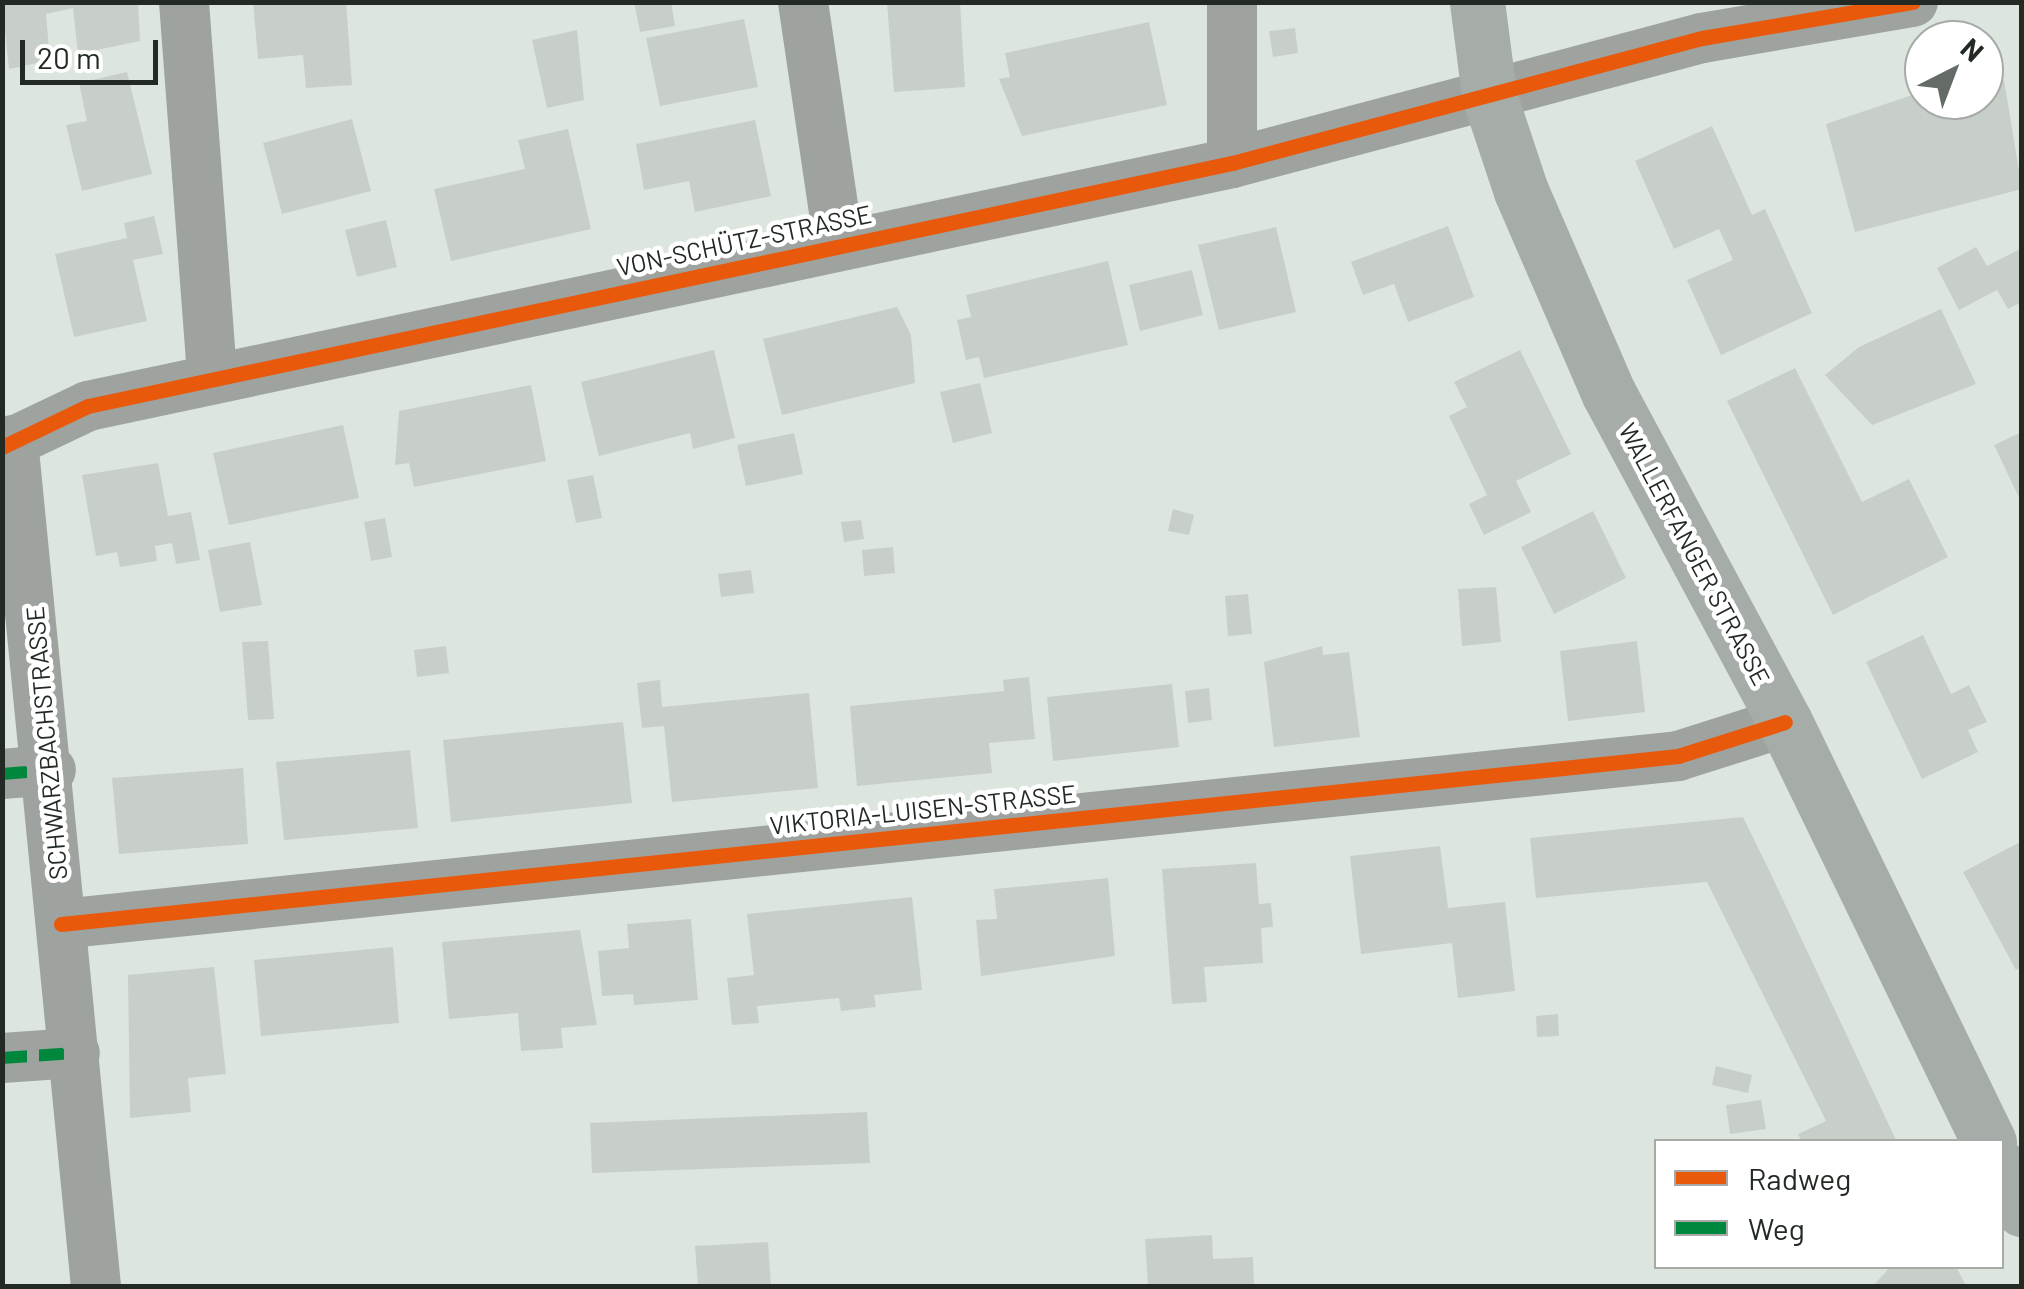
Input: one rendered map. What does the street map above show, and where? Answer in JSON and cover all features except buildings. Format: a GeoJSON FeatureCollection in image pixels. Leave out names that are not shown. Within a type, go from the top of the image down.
{"type":"FeatureCollection","features":[{"type":"Feature","properties":{"kind":"main road","name":"WALLERFANGER STRASSE"},"geometry":{"type":"LineString","coordinates":[[1477,2],[1489,94],[1609,394],[1785,722],[1988,1139]]}},
{"type":"Feature","properties":{"kind":"main road"},"geometry":{"type":"LineString","coordinates":[[2004,1172],[2022,1209]]}},
{"type":"Feature","properties":{"kind":"street"},"geometry":{"type":"LineString","coordinates":[[184,2],[212,378]]}},
{"type":"Feature","properties":{"kind":"street"},"geometry":{"type":"LineString","coordinates":[[803,2],[839,245]]}},
{"type":"Feature","properties":{"kind":"street"},"geometry":{"type":"LineString","coordinates":[[1232,2],[1232,163]]}},
{"type":"Feature","properties":{"kind":"street","name":"VON-SCHÜTZ-STRASSE"},"geometry":{"type":"LineString","coordinates":[[8,444],[88,406],[1232,163],[1489,94],[1702,20],[1913,2]]}},
{"type":"Feature","properties":{"kind":"street","name":"SCHWARZBACHSTRASSE"},"geometry":{"type":"LineString","coordinates":[[8,444],[27,772],[62,924],[96,1286]]}},
{"type":"Feature","properties":{"kind":"street","name":"VIKTORIA-LUISEN-STRASSE"},"geometry":{"type":"LineString","coordinates":[[62,924],[1678,756],[1785,722]]}},
{"type":"Feature","properties":{"kind":"street"},"geometry":{"type":"LineString","coordinates":[[2,1058],[75,1052]]}},
{"type":"Feature","properties":{"kind":"marked path"},"geometry":{"type":"LineString","coordinates":[[2,774],[51,770]]}},
{"type":"Feature","properties":{"kind":"marked path"},"geometry":{"type":"LineString","coordinates":[[2,1058],[75,1053]]}},
{"type":"Feature","properties":{"kind":"cycle path"},"geometry":{"type":"LineString","coordinates":[[2,447],[88,406],[1232,163],[1702,38],[1913,2]]}},
{"type":"Feature","properties":{"kind":"cycle path"},"geometry":{"type":"LineString","coordinates":[[61,924],[1678,756],[1785,722]]}}]}
